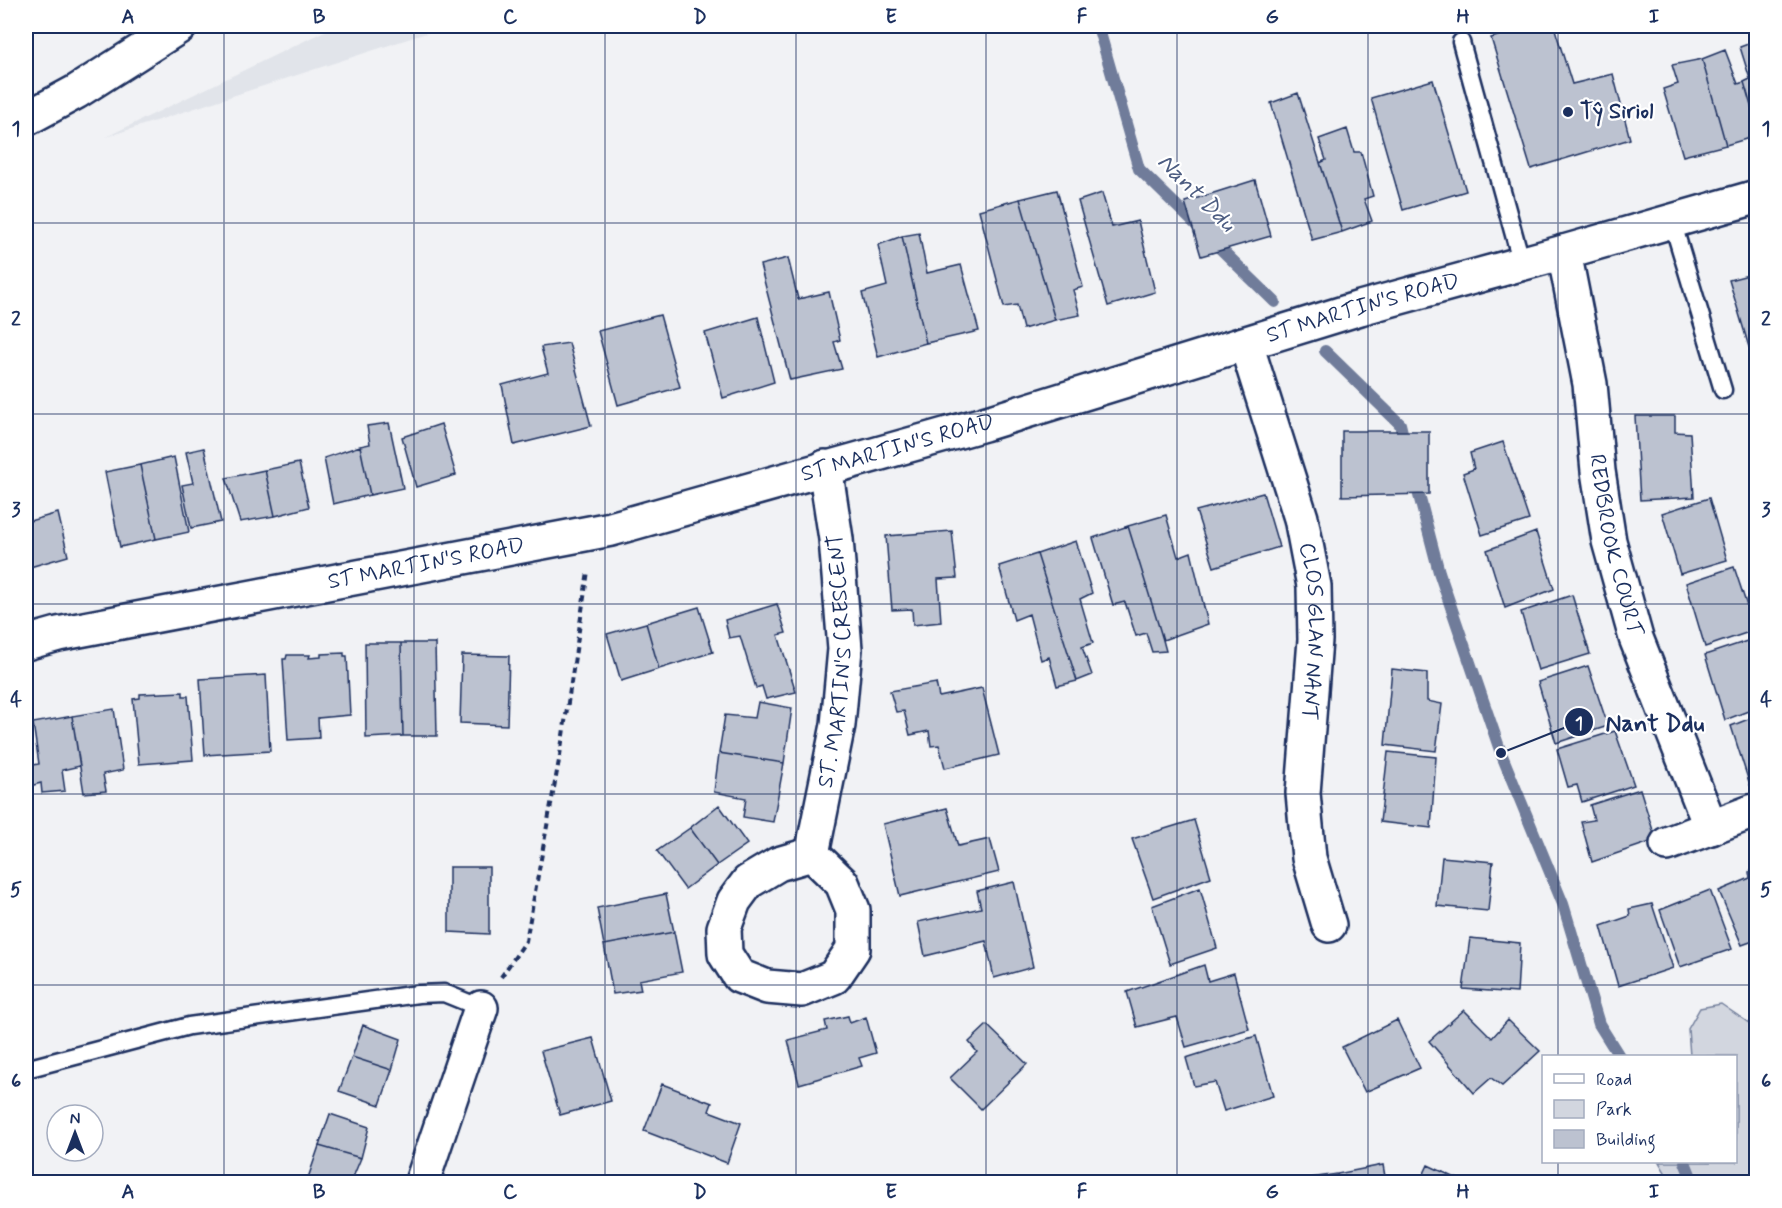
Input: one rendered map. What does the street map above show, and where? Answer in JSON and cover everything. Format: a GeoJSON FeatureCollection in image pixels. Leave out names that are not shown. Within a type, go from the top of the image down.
{"type":"FeatureCollection","features":[{"type":"Feature","properties":{"kind":"street"},"geometry":{"type":"LineString","coordinates":[[26,119],[76,93],[180,26]]}},
{"type":"Feature","properties":{"kind":"street","name":"ST MARTIN'S ROAD"},"geometry":{"type":"LineString","coordinates":[[26,643],[58,634],[594,532],[984,424],[1360,308],[1756,197]]}},
{"type":"Feature","properties":{"kind":"street","name":"REDBROOK COURT"},"geometry":{"type":"LineString","coordinates":[[1564,252],[1590,384],[1598,471],[1609,541],[1636,638],[1711,828]]}},
{"type":"Feature","properties":{"kind":"street","name":"CLOS GLAN NANT"},"geometry":{"type":"LineString","coordinates":[[1246,344],[1301,518],[1314,586],[1315,640],[1303,793],[1309,858],[1329,925]]}},
{"type":"Feature","properties":{"kind":"street","name":"ST. MARTIN'S CRESCENT"},"geometry":{"type":"LineString","coordinates":[[812,854],[838,725],[845,649],[836,539],[825,467]]}},
{"type":"Feature","properties":{"kind":"street"},"geometry":{"type":"LineString","coordinates":[[1667,844],[1754,811]]}},
{"type":"Feature","properties":{"kind":"street"},"geometry":{"type":"LineString","coordinates":[[812,854],[842,884],[846,892],[853,909],[853,949],[834,977],[802,990],[767,987],[740,976],[725,954],[724,928],[734,901],[748,882],[778,864],[812,854]]}},
{"type":"Feature","properties":{"kind":"street"},"geometry":{"type":"LineString","coordinates":[[422,1182],[481,1008]]}},
{"type":"Feature","properties":{"kind":"lane"},"geometry":{"type":"LineString","coordinates":[[1461,42],[1522,264]]}},
{"type":"Feature","properties":{"kind":"lane"},"geometry":{"type":"LineString","coordinates":[[1672,221],[1722,390]]}},
{"type":"Feature","properties":{"kind":"lane"},"geometry":{"type":"LineString","coordinates":[[26,1069],[189,1026],[418,994],[444,993],[481,1008]]}},
{"type":"Feature","properties":{"kind":"path"},"geometry":{"type":"LineString","coordinates":[[481,1008],[526,941],[560,755],[594,532]]}},
{"type":"Feature","properties":{"kind":"shaded area"},"geometry":{"type":"Polygon","coordinates":[[[335,26],[448,26],[106,137],[335,26]]]}},
{"type":"Feature","properties":{"kind":"green space"},"geometry":{"type":"Polygon","coordinates":[[[1721,1004],[1756,1028],[1756,1182],[1685,1182],[1666,1174],[1660,1163],[1737,1163],[1737,1055],[1690,1055],[1688,1029],[1700,1008],[1721,1004]]]}},
{"type":"Feature","properties":{"kind":"building","name":"Tŷ Siriol"},"geometry":{"type":"Polygon","coordinates":[[[1531,26],[1554,26],[1572,84],[1613,74],[1630,139],[1531,169],[1491,38],[1531,26]]]}},
{"type":"Feature","properties":{"kind":"building"},"geometry":{"type":"Polygon","coordinates":[[[1756,41],[1756,123],[1744,82],[1750,79],[1740,47],[1756,41]]]}},
{"type":"Feature","properties":{"kind":"building"},"geometry":{"type":"Polygon","coordinates":[[[1725,50],[1738,84],[1744,82],[1756,123],[1756,136],[1726,145],[1702,59],[1725,50]]]}},
{"type":"Feature","properties":{"kind":"building"},"geometry":{"type":"Polygon","coordinates":[[[1702,59],[1726,145],[1683,156],[1663,89],[1678,84],[1672,65],[1702,59]]]}},
{"type":"Feature","properties":{"kind":"building"},"geometry":{"type":"Polygon","coordinates":[[[1433,80],[1466,191],[1403,210],[1371,98],[1433,80]]]}},
{"type":"Feature","properties":{"kind":"building"},"geometry":{"type":"Polygon","coordinates":[[[1298,93],[1342,232],[1312,240],[1271,103],[1298,93]]]}},
{"type":"Feature","properties":{"kind":"building"},"geometry":{"type":"Polygon","coordinates":[[[1347,129],[1354,152],[1361,152],[1373,196],[1364,199],[1372,221],[1342,232],[1320,163],[1326,160],[1319,139],[1347,129]]]}},
{"type":"Feature","properties":{"kind":"building"},"geometry":{"type":"Polygon","coordinates":[[[1255,180],[1271,236],[1201,256],[1185,202],[1255,180]]]}},
{"type":"Feature","properties":{"kind":"building"},"geometry":{"type":"Polygon","coordinates":[[[1057,190],[1083,287],[1073,290],[1080,315],[1055,320],[1020,199],[1057,190]]]}},
{"type":"Feature","properties":{"kind":"building"},"geometry":{"type":"Polygon","coordinates":[[[1102,193],[1112,227],[1138,221],[1155,292],[1108,306],[1078,201],[1102,193]]]}},
{"type":"Feature","properties":{"kind":"building"},"geometry":{"type":"Polygon","coordinates":[[[1020,199],[1055,320],[1023,329],[1017,305],[1004,307],[979,210],[1020,199]]]}},
{"type":"Feature","properties":{"kind":"building"},"geometry":{"type":"Polygon","coordinates":[[[919,233],[927,273],[961,265],[979,331],[926,343],[902,236],[919,233]]]}},
{"type":"Feature","properties":{"kind":"building"},"geometry":{"type":"Polygon","coordinates":[[[902,236],[926,343],[878,357],[862,293],[887,286],[878,245],[902,236]]]}},
{"type":"Feature","properties":{"kind":"building"},"geometry":{"type":"Polygon","coordinates":[[[788,258],[798,299],[829,292],[840,340],[834,342],[842,369],[790,380],[760,265],[788,258]]]}},
{"type":"Feature","properties":{"kind":"building"},"geometry":{"type":"Polygon","coordinates":[[[1756,273],[1756,345],[1749,347],[1729,280],[1756,273]]]}},
{"type":"Feature","properties":{"kind":"building"},"geometry":{"type":"Polygon","coordinates":[[[660,315],[680,387],[618,405],[598,331],[660,315]]]}},
{"type":"Feature","properties":{"kind":"building"},"geometry":{"type":"Polygon","coordinates":[[[758,317],[774,382],[723,398],[705,333],[758,317]]]}},
{"type":"Feature","properties":{"kind":"building"},"geometry":{"type":"Polygon","coordinates":[[[569,343],[591,426],[514,445],[502,385],[548,373],[541,347],[569,343]]]}},
{"type":"Feature","properties":{"kind":"building"},"geometry":{"type":"Polygon","coordinates":[[[1635,416],[1675,416],[1675,432],[1690,433],[1694,497],[1640,500],[1635,416]]]}},
{"type":"Feature","properties":{"kind":"building"},"geometry":{"type":"Polygon","coordinates":[[[389,423],[403,488],[370,495],[360,446],[370,444],[367,426],[389,423]]]}},
{"type":"Feature","properties":{"kind":"building"},"geometry":{"type":"Polygon","coordinates":[[[441,424],[456,475],[416,487],[402,437],[441,424]]]}},
{"type":"Feature","properties":{"kind":"building"},"geometry":{"type":"Polygon","coordinates":[[[1342,431],[1429,431],[1429,494],[1342,496],[1342,431]]]}},
{"type":"Feature","properties":{"kind":"building"},"geometry":{"type":"Polygon","coordinates":[[[1503,442],[1529,520],[1482,535],[1463,473],[1474,469],[1470,453],[1503,442]]]}},
{"type":"Feature","properties":{"kind":"building"},"geometry":{"type":"Polygon","coordinates":[[[360,446],[370,495],[333,504],[324,458],[360,446]]]}},
{"type":"Feature","properties":{"kind":"building"},"geometry":{"type":"Polygon","coordinates":[[[204,448],[221,522],[191,528],[182,485],[193,483],[186,452],[204,448]]]}},
{"type":"Feature","properties":{"kind":"building"},"geometry":{"type":"Polygon","coordinates":[[[174,457],[189,532],[156,539],[140,465],[174,457]]]}},
{"type":"Feature","properties":{"kind":"building"},"geometry":{"type":"Polygon","coordinates":[[[299,463],[309,507],[275,516],[265,470],[299,463]]]}},
{"type":"Feature","properties":{"kind":"building"},"geometry":{"type":"Polygon","coordinates":[[[140,465],[156,539],[120,547],[105,472],[140,465]]]}},
{"type":"Feature","properties":{"kind":"building"},"geometry":{"type":"Polygon","coordinates":[[[265,470],[275,516],[240,522],[226,478],[265,470]]]}},
{"type":"Feature","properties":{"kind":"building"},"geometry":{"type":"Polygon","coordinates":[[[1263,493],[1279,547],[1214,567],[1196,511],[1263,493]]]}},
{"type":"Feature","properties":{"kind":"building"},"geometry":{"type":"Polygon","coordinates":[[[1709,498],[1727,560],[1680,574],[1662,513],[1709,498]]]}},
{"type":"Feature","properties":{"kind":"building"},"geometry":{"type":"Polygon","coordinates":[[[58,513],[68,556],[30,567],[26,545],[26,522],[58,513]]]}},
{"type":"Feature","properties":{"kind":"building"},"geometry":{"type":"Polygon","coordinates":[[[1166,515],[1178,557],[1191,552],[1208,624],[1163,640],[1128,526],[1166,515]]]}},
{"type":"Feature","properties":{"kind":"building"},"geometry":{"type":"Polygon","coordinates":[[[1128,526],[1166,651],[1152,652],[1146,633],[1136,636],[1125,602],[1113,605],[1093,538],[1128,526]]]}},
{"type":"Feature","properties":{"kind":"building"},"geometry":{"type":"Polygon","coordinates":[[[952,531],[957,578],[938,579],[941,622],[913,625],[912,609],[892,610],[886,536],[952,531]]]}},
{"type":"Feature","properties":{"kind":"building"},"geometry":{"type":"Polygon","coordinates":[[[1536,532],[1554,589],[1505,608],[1487,550],[1536,532]]]}},
{"type":"Feature","properties":{"kind":"building"},"geometry":{"type":"Polygon","coordinates":[[[1076,541],[1092,593],[1080,599],[1093,643],[1082,647],[1092,675],[1077,681],[1037,554],[1076,541]]]}},
{"type":"Feature","properties":{"kind":"building"},"geometry":{"type":"Polygon","coordinates":[[[1037,554],[1077,681],[1057,686],[1049,657],[1041,660],[1029,614],[1014,620],[999,566],[1037,554]]]}},
{"type":"Feature","properties":{"kind":"building"},"geometry":{"type":"Polygon","coordinates":[[[1734,567],[1755,630],[1705,647],[1686,583],[1734,567]]]}},
{"type":"Feature","properties":{"kind":"building"},"geometry":{"type":"Polygon","coordinates":[[[1572,595],[1590,654],[1538,670],[1521,612],[1572,595]]]}},
{"type":"Feature","properties":{"kind":"building"},"geometry":{"type":"Polygon","coordinates":[[[777,604],[786,633],[778,635],[796,692],[766,699],[762,686],[756,688],[740,636],[729,638],[725,620],[777,604]]]}},
{"type":"Feature","properties":{"kind":"building"},"geometry":{"type":"Polygon","coordinates":[[[699,607],[713,652],[659,669],[646,623],[699,607]]]}},
{"type":"Feature","properties":{"kind":"building"},"geometry":{"type":"Polygon","coordinates":[[[646,623],[659,669],[621,681],[607,634],[646,623]]]}},
{"type":"Feature","properties":{"kind":"building"},"geometry":{"type":"Polygon","coordinates":[[[1756,638],[1756,708],[1725,720],[1705,655],[1756,638]]]}},
{"type":"Feature","properties":{"kind":"building"},"geometry":{"type":"Polygon","coordinates":[[[365,643],[401,643],[403,736],[366,738],[365,643]]]}},
{"type":"Feature","properties":{"kind":"building"},"geometry":{"type":"Polygon","coordinates":[[[401,643],[435,643],[437,736],[403,736],[401,643]]]}},
{"type":"Feature","properties":{"kind":"building"},"geometry":{"type":"Polygon","coordinates":[[[344,653],[344,656],[347,656],[350,715],[318,718],[319,738],[288,740],[283,659],[286,659],[287,655],[310,655],[309,658],[321,657],[321,654],[344,653]]]}},
{"type":"Feature","properties":{"kind":"building"},"geometry":{"type":"Polygon","coordinates":[[[462,655],[509,656],[507,725],[460,723],[462,655]]]}},
{"type":"Feature","properties":{"kind":"building"},"geometry":{"type":"Polygon","coordinates":[[[1588,666],[1608,726],[1556,743],[1538,682],[1588,666]]]}},
{"type":"Feature","properties":{"kind":"building"},"geometry":{"type":"Polygon","coordinates":[[[1392,669],[1427,673],[1427,701],[1442,704],[1436,751],[1385,745],[1392,669]]]}},
{"type":"Feature","properties":{"kind":"building"},"geometry":{"type":"Polygon","coordinates":[[[266,675],[270,751],[205,755],[200,679],[266,675]]]}},
{"type":"Feature","properties":{"kind":"building"},"geometry":{"type":"Polygon","coordinates":[[[936,683],[939,697],[982,688],[999,755],[945,768],[939,745],[931,746],[929,731],[910,735],[904,711],[896,712],[890,691],[936,683]]]}},
{"type":"Feature","properties":{"kind":"building"},"geometry":{"type":"Polygon","coordinates":[[[183,692],[183,696],[188,696],[193,760],[139,764],[133,699],[140,698],[140,694],[183,692]]]}},
{"type":"Feature","properties":{"kind":"building"},"geometry":{"type":"Polygon","coordinates":[[[758,702],[792,708],[784,763],[719,753],[725,715],[755,718],[758,702]]]}},
{"type":"Feature","properties":{"kind":"building"},"geometry":{"type":"Polygon","coordinates":[[[114,709],[123,770],[103,774],[106,791],[84,793],[72,716],[114,709]]]}},
{"type":"Feature","properties":{"kind":"building"},"geometry":{"type":"Polygon","coordinates":[[[72,716],[80,766],[62,770],[65,791],[42,793],[41,783],[30,786],[27,766],[39,764],[33,723],[72,716]]]}},
{"type":"Feature","properties":{"kind":"building"},"geometry":{"type":"Polygon","coordinates":[[[1756,716],[1756,783],[1750,785],[1731,726],[1756,716]]]}},
{"type":"Feature","properties":{"kind":"building"},"geometry":{"type":"Polygon","coordinates":[[[1615,731],[1634,785],[1582,802],[1577,785],[1568,787],[1557,749],[1615,731]]]}},
{"type":"Feature","properties":{"kind":"building"},"geometry":{"type":"Polygon","coordinates":[[[1388,752],[1436,757],[1431,828],[1380,822],[1388,752]]]}},
{"type":"Feature","properties":{"kind":"building"},"geometry":{"type":"Polygon","coordinates":[[[719,753],[784,763],[773,822],[743,817],[746,798],[714,792],[719,753]]]}},
{"type":"Feature","properties":{"kind":"building"},"geometry":{"type":"Polygon","coordinates":[[[1640,789],[1656,840],[1592,862],[1581,822],[1594,820],[1590,805],[1640,789]]]}},
{"type":"Feature","properties":{"kind":"building"},"geometry":{"type":"Polygon","coordinates":[[[719,805],[747,844],[717,865],[690,828],[719,805]]]}},
{"type":"Feature","properties":{"kind":"building"},"geometry":{"type":"Polygon","coordinates":[[[947,808],[958,846],[990,839],[999,872],[900,896],[883,824],[947,808]]]}},
{"type":"Feature","properties":{"kind":"building"},"geometry":{"type":"Polygon","coordinates":[[[1194,820],[1211,877],[1153,898],[1132,839],[1194,820]]]}},
{"type":"Feature","properties":{"kind":"building"},"geometry":{"type":"Polygon","coordinates":[[[690,828],[717,865],[685,889],[657,851],[690,828]]]}},
{"type":"Feature","properties":{"kind":"building"},"geometry":{"type":"Polygon","coordinates":[[[1442,857],[1493,862],[1488,911],[1437,906],[1442,857]]]}},
{"type":"Feature","properties":{"kind":"building"},"geometry":{"type":"Polygon","coordinates":[[[449,867],[489,867],[489,934],[449,932],[449,867]]]}},
{"type":"Feature","properties":{"kind":"building"},"geometry":{"type":"Polygon","coordinates":[[[1756,869],[1756,940],[1742,945],[1719,891],[1750,878],[1749,872],[1756,869]]]}},
{"type":"Feature","properties":{"kind":"building"},"geometry":{"type":"Polygon","coordinates":[[[1014,882],[1033,967],[994,978],[986,941],[925,956],[918,922],[981,908],[977,891],[1014,882]]]}},
{"type":"Feature","properties":{"kind":"building"},"geometry":{"type":"Polygon","coordinates":[[[1200,888],[1217,948],[1170,964],[1152,906],[1200,888]]]}},
{"type":"Feature","properties":{"kind":"building"},"geometry":{"type":"Polygon","coordinates":[[[1710,890],[1732,949],[1680,967],[1660,910],[1710,890]]]}},
{"type":"Feature","properties":{"kind":"building"},"geometry":{"type":"Polygon","coordinates":[[[666,894],[674,932],[604,945],[597,908],[666,894]]]}},
{"type":"Feature","properties":{"kind":"building"},"geometry":{"type":"Polygon","coordinates":[[[1652,904],[1673,968],[1618,986],[1601,926],[1630,916],[1629,909],[1652,904]]]}},
{"type":"Feature","properties":{"kind":"building"},"geometry":{"type":"Polygon","coordinates":[[[674,932],[682,972],[639,980],[641,990],[613,994],[604,945],[674,932]]]}},
{"type":"Feature","properties":{"kind":"building"},"geometry":{"type":"Polygon","coordinates":[[[1470,938],[1520,943],[1517,993],[1463,989],[1470,938]]]}},
{"type":"Feature","properties":{"kind":"building"},"geometry":{"type":"Polygon","coordinates":[[[1204,965],[1208,981],[1234,973],[1249,1029],[1186,1047],[1177,1017],[1137,1027],[1127,992],[1204,965]]]}},
{"type":"Feature","properties":{"kind":"building"},"geometry":{"type":"Polygon","coordinates":[[[1464,1010],[1492,1038],[1508,1020],[1540,1051],[1502,1086],[1491,1078],[1474,1093],[1429,1041],[1464,1010]]]}},
{"type":"Feature","properties":{"kind":"building"},"geometry":{"type":"Polygon","coordinates":[[[848,1016],[850,1023],[866,1017],[876,1053],[859,1058],[862,1066],[799,1084],[788,1040],[827,1030],[825,1021],[848,1016]]]}},
{"type":"Feature","properties":{"kind":"building"},"geometry":{"type":"Polygon","coordinates":[[[1397,1020],[1420,1068],[1365,1092],[1342,1047],[1397,1020]]]}},
{"type":"Feature","properties":{"kind":"building"},"geometry":{"type":"Polygon","coordinates":[[[363,1025],[401,1039],[392,1070],[352,1057],[363,1025]]]}},
{"type":"Feature","properties":{"kind":"building"},"geometry":{"type":"Polygon","coordinates":[[[987,1025],[1027,1064],[981,1109],[950,1078],[977,1052],[969,1042],[987,1025]]]}},
{"type":"Feature","properties":{"kind":"building"},"geometry":{"type":"Polygon","coordinates":[[[1256,1036],[1273,1096],[1224,1111],[1215,1082],[1194,1086],[1186,1058],[1256,1036]]]}},
{"type":"Feature","properties":{"kind":"building"},"geometry":{"type":"Polygon","coordinates":[[[593,1038],[611,1101],[560,1115],[541,1051],[593,1038]]]}},
{"type":"Feature","properties":{"kind":"building"},"geometry":{"type":"Polygon","coordinates":[[[352,1057],[392,1070],[380,1105],[339,1091],[352,1057]]]}},
{"type":"Feature","properties":{"kind":"building"},"geometry":{"type":"Polygon","coordinates":[[[662,1084],[712,1103],[709,1111],[741,1123],[727,1163],[644,1131],[662,1084]]]}},
{"type":"Feature","properties":{"kind":"building"},"geometry":{"type":"Polygon","coordinates":[[[330,1114],[369,1127],[361,1158],[319,1146],[330,1114]]]}},
{"type":"Feature","properties":{"kind":"building"},"geometry":{"type":"Polygon","coordinates":[[[319,1146],[361,1158],[351,1182],[321,1182],[308,1178],[319,1146]]]}},
{"type":"Feature","properties":{"kind":"building"},"geometry":{"type":"Polygon","coordinates":[[[1383,1165],[1386,1182],[1339,1182],[1337,1174],[1383,1165]]]}},
{"type":"Feature","properties":{"kind":"building"},"geometry":{"type":"Polygon","coordinates":[[[1428,1165],[1458,1179],[1456,1182],[1420,1182],[1428,1165]]]}},
{"type":"Feature","properties":{"kind":"building"},"geometry":{"type":"Polygon","coordinates":[[[1337,1174],[1339,1182],[1304,1182],[1304,1179],[1337,1174]]]}},
{"type":"Feature","properties":{"kind":"waterway","name":"Nant Ddu"},"geometry":{"type":"LineString","coordinates":[[1098,26],[1139,169],[1275,302]]}},
{"type":"Feature","properties":{"kind":"waterway","name":"Nant Ddu"},"geometry":{"type":"LineString","coordinates":[[1325,351],[1400,424],[1405,445]]}},
{"type":"Feature","properties":{"kind":"waterway","name":"Nant Ddu"},"geometry":{"type":"LineString","coordinates":[[1415,480],[1439,572],[1501,753],[1563,904],[1599,1024],[1618,1055]]}},
{"type":"Feature","properties":{"kind":"waterway","name":"Nant Ddu"},"geometry":{"type":"LineString","coordinates":[[1685,1163],[1693,1182]]}},
{"type":"Feature","properties":{"kind":"place","name":"Tŷ Siriol"},"geometry":{"type":"Point","coordinates":[1568,112]}},
{"type":"Feature","properties":{"kind":"place","name":"Nant Ddu"},"geometry":{"type":"Point","coordinates":[1501,753]}}]}
